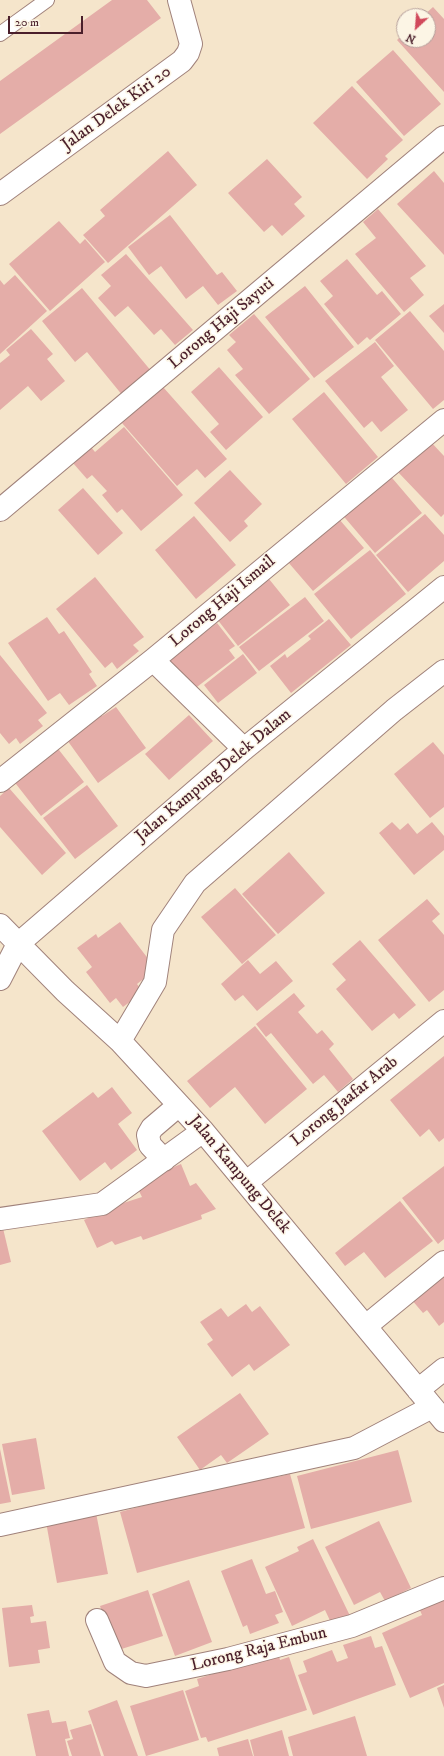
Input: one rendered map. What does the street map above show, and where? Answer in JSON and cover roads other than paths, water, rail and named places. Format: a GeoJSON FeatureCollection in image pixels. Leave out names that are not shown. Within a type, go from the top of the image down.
{"type":"FeatureCollection","features":[{"type":"Feature","properties":{"kind":"street","name":"Jalan Delek Kiri 20"},"geometry":{"type":"LineString","coordinates":[[0,194],[182,62],[188,54],[191,44],[179,0]]}},
{"type":"Feature","properties":{"kind":"street","name":"Lorong Haji Sayuti"},"geometry":{"type":"LineString","coordinates":[[0,510],[444,137]]}},
{"type":"Feature","properties":{"kind":"street","name":"Lorong Haji Ismail"},"geometry":{"type":"LineString","coordinates":[[0,781],[153,660],[444,420]]}},
{"type":"Feature","properties":{"kind":"street","name":"Jalan Kampung Delek Dalam"},"geometry":{"type":"LineString","coordinates":[[0,979],[18,944],[244,749],[444,587]]}},
{"type":"Feature","properties":{"kind":"street"},"geometry":{"type":"LineString","coordinates":[[153,660],[244,749]]}},
{"type":"Feature","properties":{"kind":"street"},"geometry":{"type":"LineString","coordinates":[[120,1041],[156,982],[163,930],[194,883],[394,710],[444,671]]}},
{"type":"Feature","properties":{"kind":"street","name":"Jalan Kampung Delek"},"geometry":{"type":"LineString","coordinates":[[0,925],[120,1041],[203,1131],[247,1182],[438,1414]]}},
{"type":"Feature","properties":{"kind":"street","name":"Lorong Jaafar Arab"},"geometry":{"type":"LineString","coordinates":[[247,1182],[444,1021]]}},
{"type":"Feature","properties":{"kind":"street"},"geometry":{"type":"LineString","coordinates":[[164,1160],[150,1145],[148,1135],[152,1128],[179,1105]]}},
{"type":"Feature","properties":{"kind":"street"},"geometry":{"type":"LineString","coordinates":[[0,1219],[102,1204],[203,1131]]}},
{"type":"Feature","properties":{"kind":"street"},"geometry":{"type":"LineString","coordinates":[[366,1326],[444,1262]]}},
{"type":"Feature","properties":{"kind":"street"},"geometry":{"type":"LineString","coordinates":[[418,1390],[444,1370]]}},
{"type":"Feature","properties":{"kind":"street"},"geometry":{"type":"LineString","coordinates":[[0,1525],[354,1448],[438,1414]]}},
{"type":"Feature","properties":{"kind":"street","name":"Lorong Raja Embun"},"geometry":{"type":"LineString","coordinates":[[98,1620],[115,1662],[131,1673],[146,1676],[228,1659],[352,1626],[444,1588]]}},
{"type":"Feature","properties":{"kind":"lane"},"geometry":{"type":"LineString","coordinates":[[0,34],[47,0]]}}]}
